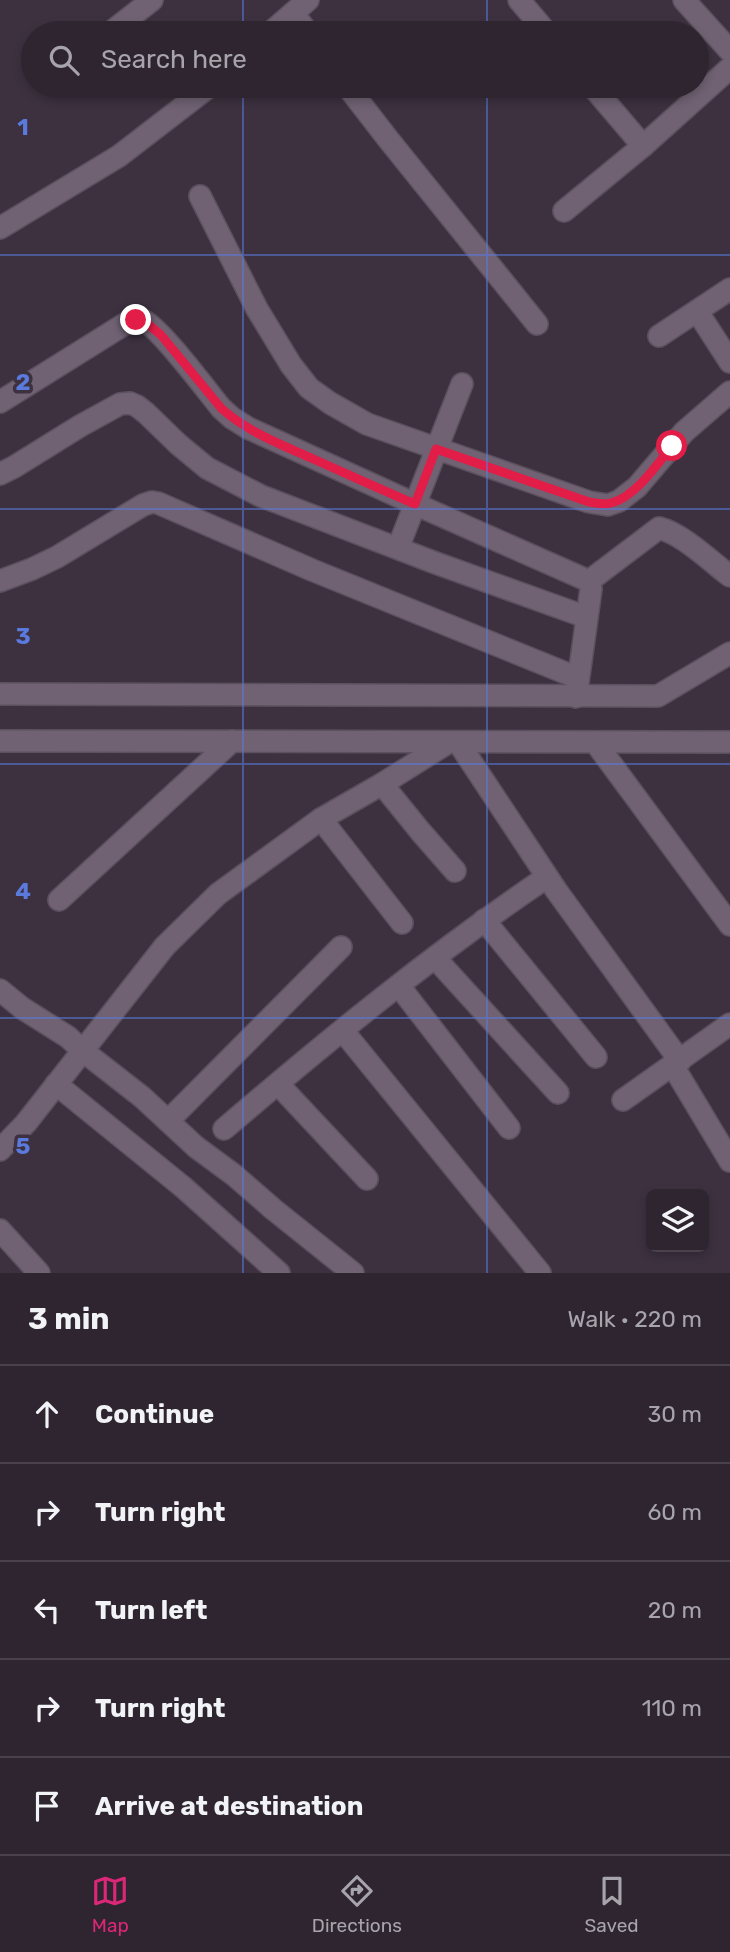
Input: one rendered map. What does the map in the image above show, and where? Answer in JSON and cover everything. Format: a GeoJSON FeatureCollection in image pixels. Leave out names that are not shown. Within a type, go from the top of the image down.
{"type":"FeatureCollection","features":[{"type":"Feature","properties":{"kind":"street"},"geometry":{"type":"LineString","coordinates":[[125,21],[152,0]]}},
{"type":"Feature","properties":{"kind":"street"},"geometry":{"type":"LineString","coordinates":[[519,0],[537,21]]}},
{"type":"Feature","properties":{"kind":"street"},"geometry":{"type":"LineString","coordinates":[[684,0],[703,21]]}},
{"type":"Feature","properties":{"kind":"street"},"geometry":{"type":"LineString","coordinates":[[284,21],[301,6]]}},
{"type":"Feature","properties":{"kind":"street"},"geometry":{"type":"LineString","coordinates":[[709,28],[730,51]]}},
{"type":"Feature","properties":{"kind":"street"},"geometry":{"type":"LineString","coordinates":[[709,87],[730,68]]}},
{"type":"Feature","properties":{"kind":"street"},"geometry":{"type":"LineString","coordinates":[[0,228],[119,156],[194,98]]}},
{"type":"Feature","properties":{"kind":"street"},"geometry":{"type":"LineString","coordinates":[[356,98],[537,324]]}},
{"type":"Feature","properties":{"kind":"street"},"geometry":{"type":"LineString","coordinates":[[602,98],[643,146]]}},
{"type":"Feature","properties":{"kind":"street"},"geometry":{"type":"LineString","coordinates":[[564,211],[697,98]]}},
{"type":"Feature","properties":{"kind":"street"},"geometry":{"type":"LineString","coordinates":[[200,196],[257,309],[291,365],[309,388],[367,424],[589,502],[608,505],[619,501],[637,487],[684,432],[730,391]]}},
{"type":"Feature","properties":{"kind":"street"},"geometry":{"type":"LineString","coordinates":[[659,336],[730,289]]}},
{"type":"Feature","properties":{"kind":"street"},"geometry":{"type":"LineString","coordinates":[[698,311],[730,362]]}},
{"type":"Feature","properties":{"kind":"street"},"geometry":{"type":"LineString","coordinates":[[0,402],[128,322],[144,321],[161,335],[221,408],[248,428],[589,581]]}},
{"type":"Feature","properties":{"kind":"street"},"geometry":{"type":"LineString","coordinates":[[398,548],[462,384]]}},
{"type":"Feature","properties":{"kind":"street"},"geometry":{"type":"LineString","coordinates":[[0,474],[120,404],[130,403],[146,412],[207,468],[261,496],[586,617]]}},
{"type":"Feature","properties":{"kind":"street"},"geometry":{"type":"LineString","coordinates":[[0,580],[57,557],[143,505],[158,503],[577,687]]}},
{"type":"Feature","properties":{"kind":"street"},"geometry":{"type":"LineString","coordinates":[[589,581],[659,528],[686,543],[730,576]]}},
{"type":"Feature","properties":{"kind":"street"},"geometry":{"type":"LineString","coordinates":[[577,687],[591,589],[589,581]]}},
{"type":"Feature","properties":{"kind":"street"},"geometry":{"type":"LineString","coordinates":[[0,694],[577,687],[658,696],[730,653]]}},
{"type":"Feature","properties":{"kind":"street"},"geometry":{"type":"LineString","coordinates":[[59,900],[232,740]]}},
{"type":"Feature","properties":{"kind":"street"},"geometry":{"type":"LineString","coordinates":[[0,741],[730,742]]}},
{"type":"Feature","properties":{"kind":"street"},"geometry":{"type":"LineString","coordinates":[[0,1150],[26,1123],[164,946],[218,894],[321,819],[453,742]]}},
{"type":"Feature","properties":{"kind":"street"},"geometry":{"type":"LineString","coordinates":[[453,742],[677,1063],[730,1161]]}},
{"type":"Feature","properties":{"kind":"street"},"geometry":{"type":"LineString","coordinates":[[595,742],[730,925]]}},
{"type":"Feature","properties":{"kind":"street"},"geometry":{"type":"LineString","coordinates":[[382,784],[455,871]]}},
{"type":"Feature","properties":{"kind":"street"},"geometry":{"type":"LineString","coordinates":[[321,819],[402,923]]}},
{"type":"Feature","properties":{"kind":"street"},"geometry":{"type":"LineString","coordinates":[[224,1129],[399,986],[484,920],[547,877]]}},
{"type":"Feature","properties":{"kind":"street"},"geometry":{"type":"LineString","coordinates":[[484,920],[596,1057]]}},
{"type":"Feature","properties":{"kind":"street"},"geometry":{"type":"LineString","coordinates":[[168,1121],[341,947]]}},
{"type":"Feature","properties":{"kind":"street"},"geometry":{"type":"LineString","coordinates":[[436,958],[558,1093]]}},
{"type":"Feature","properties":{"kind":"street"},"geometry":{"type":"LineString","coordinates":[[399,986],[509,1128]]}},
{"type":"Feature","properties":{"kind":"street"},"geometry":{"type":"LineString","coordinates":[[0,990],[22,1008],[68,1037],[142,1097],[196,1147],[353,1273]]}},
{"type":"Feature","properties":{"kind":"street"},"geometry":{"type":"LineString","coordinates":[[623,1100],[730,1024]]}},
{"type":"Feature","properties":{"kind":"street"},"geometry":{"type":"LineString","coordinates":[[343,1031],[540,1273]]}},
{"type":"Feature","properties":{"kind":"street"},"geometry":{"type":"LineString","coordinates":[[278,1083],[367,1179]]}},
{"type":"Feature","properties":{"kind":"street"},"geometry":{"type":"LineString","coordinates":[[56,1084],[183,1187],[279,1273]]}},
{"type":"Feature","properties":{"kind":"street"},"geometry":{"type":"LineString","coordinates":[[0,1230],[39,1273]]}},
{"type":"Feature","properties":{"kind":"route"},"geometry":{"type":"LineString","coordinates":[[136,320],[144,321],[161,335],[232,418],[296,451],[415,504],[436,449],[589,502],[608,505],[619,501],[637,487],[672,446]]}}]}
